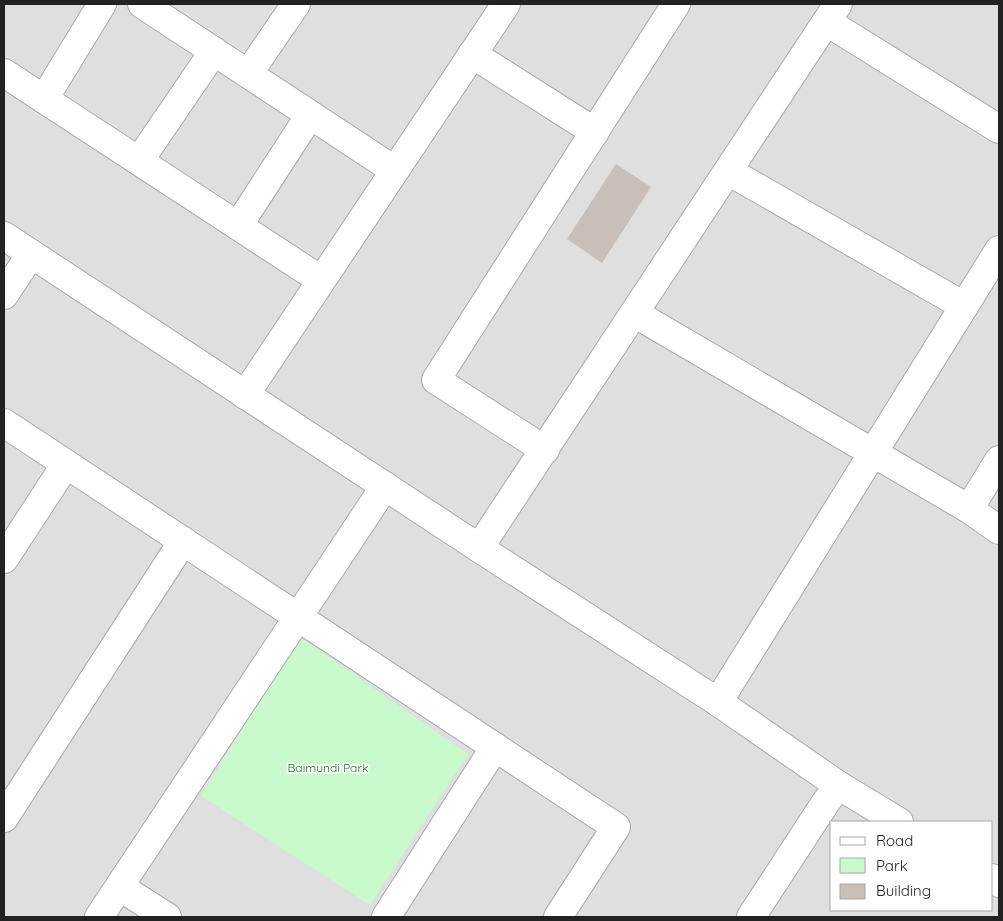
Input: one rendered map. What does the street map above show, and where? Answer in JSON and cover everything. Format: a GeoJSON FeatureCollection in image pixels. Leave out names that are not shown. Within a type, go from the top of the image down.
{"type":"FeatureCollection","features":[{"type":"Feature","properties":{"kind":"street"},"geometry":{"type":"LineString","coordinates":[[44,99],[102,4]]}},
{"type":"Feature","properties":{"kind":"street"},"geometry":{"type":"LineString","coordinates":[[142,4],[394,170]]}},
{"type":"Feature","properties":{"kind":"street"},"geometry":{"type":"LineString","coordinates":[[248,74],[296,4]]}},
{"type":"Feature","properties":{"kind":"street"},"geometry":{"type":"LineString","coordinates":[[245,395],[506,4]]}},
{"type":"Feature","properties":{"kind":"street"},"geometry":{"type":"LineString","coordinates":[[545,450],[436,380],[676,4]]}},
{"type":"Feature","properties":{"kind":"street"},"geometry":{"type":"LineString","coordinates":[[480,548],[832,13],[999,130]]}},
{"type":"Feature","properties":{"kind":"street"},"geometry":{"type":"LineString","coordinates":[[139,161],[214,51]]}},
{"type":"Feature","properties":{"kind":"street"},"geometry":{"type":"LineString","coordinates":[[472,54],[595,132]]}},
{"type":"Feature","properties":{"kind":"street"},"geometry":{"type":"LineString","coordinates":[[4,73],[322,280]]}},
{"type":"Feature","properties":{"kind":"street"},"geometry":{"type":"LineString","coordinates":[[238,226],[310,115]]}},
{"type":"Feature","properties":{"kind":"street"},"geometry":{"type":"LineString","coordinates":[[728,171],[964,306]]}},
{"type":"Feature","properties":{"kind":"street"},"geometry":{"type":"LineString","coordinates":[[4,236],[718,702],[838,786],[897,821]]}},
{"type":"Feature","properties":{"kind":"street"},"geometry":{"type":"LineString","coordinates":[[4,295],[30,254]]}},
{"type":"Feature","properties":{"kind":"street"},"geometry":{"type":"LineString","coordinates":[[718,702],[964,306],[998,255]]}},
{"type":"Feature","properties":{"kind":"street"},"geometry":{"type":"LineString","coordinates":[[634,314],[969,509],[999,530]]}},
{"type":"Feature","properties":{"kind":"street"},"geometry":{"type":"LineString","coordinates":[[4,423],[616,827],[558,917]]}},
{"type":"Feature","properties":{"kind":"street"},"geometry":{"type":"LineString","coordinates":[[969,509],[999,460]]}},
{"type":"Feature","properties":{"kind":"street"},"geometry":{"type":"LineString","coordinates":[[4,559],[66,464]]}},
{"type":"Feature","properties":{"kind":"street"},"geometry":{"type":"LineString","coordinates":[[99,917],[385,486]]}},
{"type":"Feature","properties":{"kind":"street"},"geometry":{"type":"LineString","coordinates":[[4,818],[182,541]]}},
{"type":"Feature","properties":{"kind":"street"},"geometry":{"type":"LineString","coordinates":[[386,917],[494,747]]}},
{"type":"Feature","properties":{"kind":"street"},"geometry":{"type":"LineString","coordinates":[[750,917],[838,786]]}},
{"type":"Feature","properties":{"kind":"street"},"geometry":{"type":"LineString","coordinates":[[120,886],[167,917]]}},
{"type":"Feature","properties":{"kind":"shaded area"},"geometry":{"type":"Polygon","coordinates":[[[4,4],[999,4],[999,917],[4,917],[4,4]]]}},
{"type":"Feature","properties":{"kind":"green space","name":"Baimundi Park"},"geometry":{"type":"Polygon","coordinates":[[[300,637],[468,754],[370,905],[201,796],[300,637]]]}},
{"type":"Feature","properties":{"kind":"building"},"geometry":{"type":"Polygon","coordinates":[[[616,164],[651,187],[602,263],[567,239],[616,164]]]}}]}
